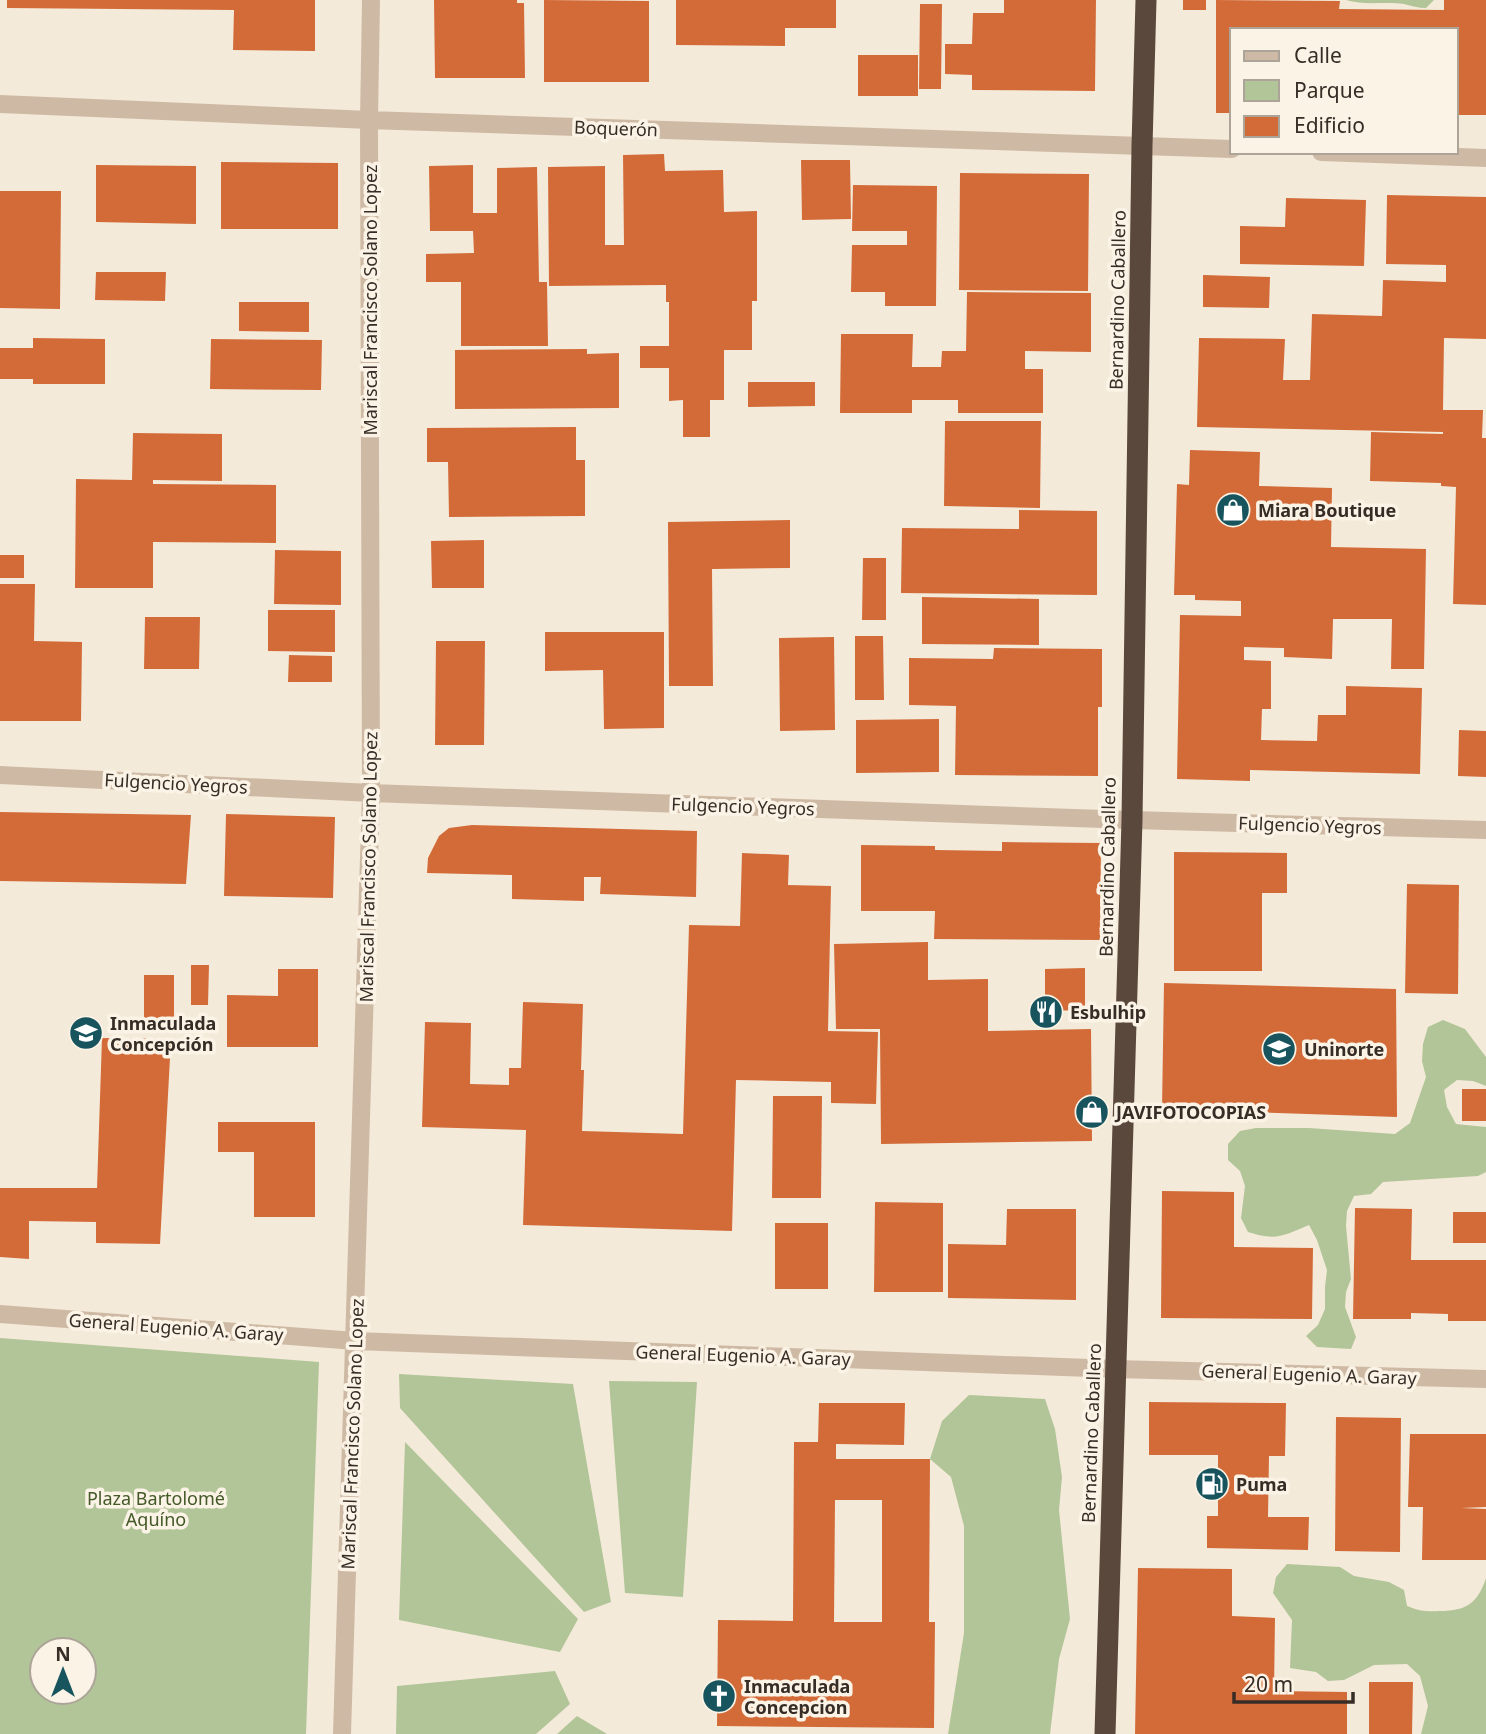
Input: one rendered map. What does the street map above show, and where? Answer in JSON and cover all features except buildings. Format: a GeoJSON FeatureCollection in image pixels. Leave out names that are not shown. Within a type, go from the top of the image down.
{"type":"FeatureCollection","features":[{"type":"Feature","properties":{"kind":"highway","name":"Bernardino Caballero"},"geometry":{"type":"LineString","coordinates":[[1105,1734],[1132,820],[1146,0]]}},
{"type":"Feature","properties":{"kind":"street","name":"Mariscal Francisco Solano Lopez"},"geometry":{"type":"LineString","coordinates":[[342,1734],[371,793],[369,120],[372,0]]}},
{"type":"Feature","properties":{"kind":"street","name":"Boquerón"},"geometry":{"type":"LineString","coordinates":[[0,104],[369,120],[1230,149]]}},
{"type":"Feature","properties":{"kind":"street"},"geometry":{"type":"LineString","coordinates":[[1376,154],[1486,158]]}},
{"type":"Feature","properties":{"kind":"street","name":"Fulgencio Yegros"},"geometry":{"type":"LineString","coordinates":[[0,775],[371,793],[1486,830]]}},
{"type":"Feature","properties":{"kind":"street","name":"General Eugenio A. Garay"},"geometry":{"type":"LineString","coordinates":[[0,1314],[355,1341],[1116,1369],[1486,1379]]}},
{"type":"Feature","properties":{"kind":"green space"},"geometry":{"type":"Polygon","coordinates":[[[1346,0],[1434,0],[1426,8],[1346,0]]]}},
{"type":"Feature","properties":{"kind":"green space"},"geometry":{"type":"Polygon","coordinates":[[[1443,1020],[1465,1029],[1486,1057],[1486,1086],[1473,1081],[1457,1080],[1444,1090],[1447,1107],[1456,1124],[1486,1127],[1486,1172],[1478,1176],[1383,1182],[1371,1194],[1354,1196],[1347,1211],[1351,1279],[1346,1292],[1345,1307],[1356,1337],[1351,1349],[1317,1347],[1306,1336],[1318,1325],[1325,1309],[1327,1270],[1317,1240],[1309,1225],[1279,1236],[1248,1232],[1241,1218],[1245,1186],[1240,1171],[1228,1160],[1228,1144],[1240,1131],[1256,1128],[1309,1128],[1395,1134],[1410,1123],[1426,1077],[1422,1061],[1428,1027],[1443,1020]]]}},
{"type":"Feature","properties":{"kind":"green space","name":"Plaza Bartolomé Aquíno"},"geometry":{"type":"Polygon","coordinates":[[[0,1338],[319,1362],[306,1734],[0,1734],[0,1338]]]}},
{"type":"Feature","properties":{"kind":"green space"},"geometry":{"type":"Polygon","coordinates":[[[399,1374],[573,1384],[611,1602],[584,1612],[400,1408],[399,1374]]]}},
{"type":"Feature","properties":{"kind":"green space"},"geometry":{"type":"Polygon","coordinates":[[[609,1381],[697,1382],[683,1597],[625,1593],[609,1381]]]}},
{"type":"Feature","properties":{"kind":"green space"},"geometry":{"type":"Polygon","coordinates":[[[969,1395],[1045,1399],[1055,1429],[1062,1477],[1059,1510],[1070,1619],[1059,1659],[1050,1734],[948,1734],[964,1633],[964,1526],[951,1477],[930,1459],[942,1421],[969,1395]]]}},
{"type":"Feature","properties":{"kind":"green space"},"geometry":{"type":"Polygon","coordinates":[[[405,1442],[578,1619],[560,1652],[399,1620],[405,1442]]]}},
{"type":"Feature","properties":{"kind":"green space"},"geometry":{"type":"Polygon","coordinates":[[[1287,1564],[1340,1567],[1354,1576],[1389,1582],[1404,1590],[1407,1606],[1427,1611],[1449,1611],[1470,1604],[1479,1594],[1486,1578],[1486,1734],[1421,1734],[1428,1706],[1420,1676],[1407,1664],[1374,1665],[1344,1680],[1328,1681],[1316,1672],[1290,1668],[1292,1620],[1273,1593],[1276,1577],[1287,1564]]]}},
{"type":"Feature","properties":{"kind":"green space"},"geometry":{"type":"Polygon","coordinates":[[[555,1671],[570,1704],[536,1734],[396,1734],[397,1686],[555,1671]]]}},
{"type":"Feature","properties":{"kind":"green space"},"geometry":{"type":"Polygon","coordinates":[[[577,1716],[607,1734],[557,1734],[577,1716]]]}},
{"type":"Feature","properties":{"kind":"place","name":"Miara Boutique"},"geometry":{"type":"Point","coordinates":[1233,510]}},
{"type":"Feature","properties":{"kind":"place","name":"Esbulhip"},"geometry":{"type":"Point","coordinates":[1046,1012]}},
{"type":"Feature","properties":{"kind":"place","name":"Inmaculada Concepción"},"geometry":{"type":"Point","coordinates":[86,1033]}},
{"type":"Feature","properties":{"kind":"place","name":"Uninorte"},"geometry":{"type":"Point","coordinates":[1279,1049]}},
{"type":"Feature","properties":{"kind":"place","name":"JAVIFOTOCOPIAS"},"geometry":{"type":"Point","coordinates":[1092,1112]}},
{"type":"Feature","properties":{"kind":"place","name":"Puma"},"geometry":{"type":"Point","coordinates":[1212,1484]}},
{"type":"Feature","properties":{"kind":"place","name":"Inmaculada Concepcion"},"geometry":{"type":"Point","coordinates":[719,1696]}}]}
